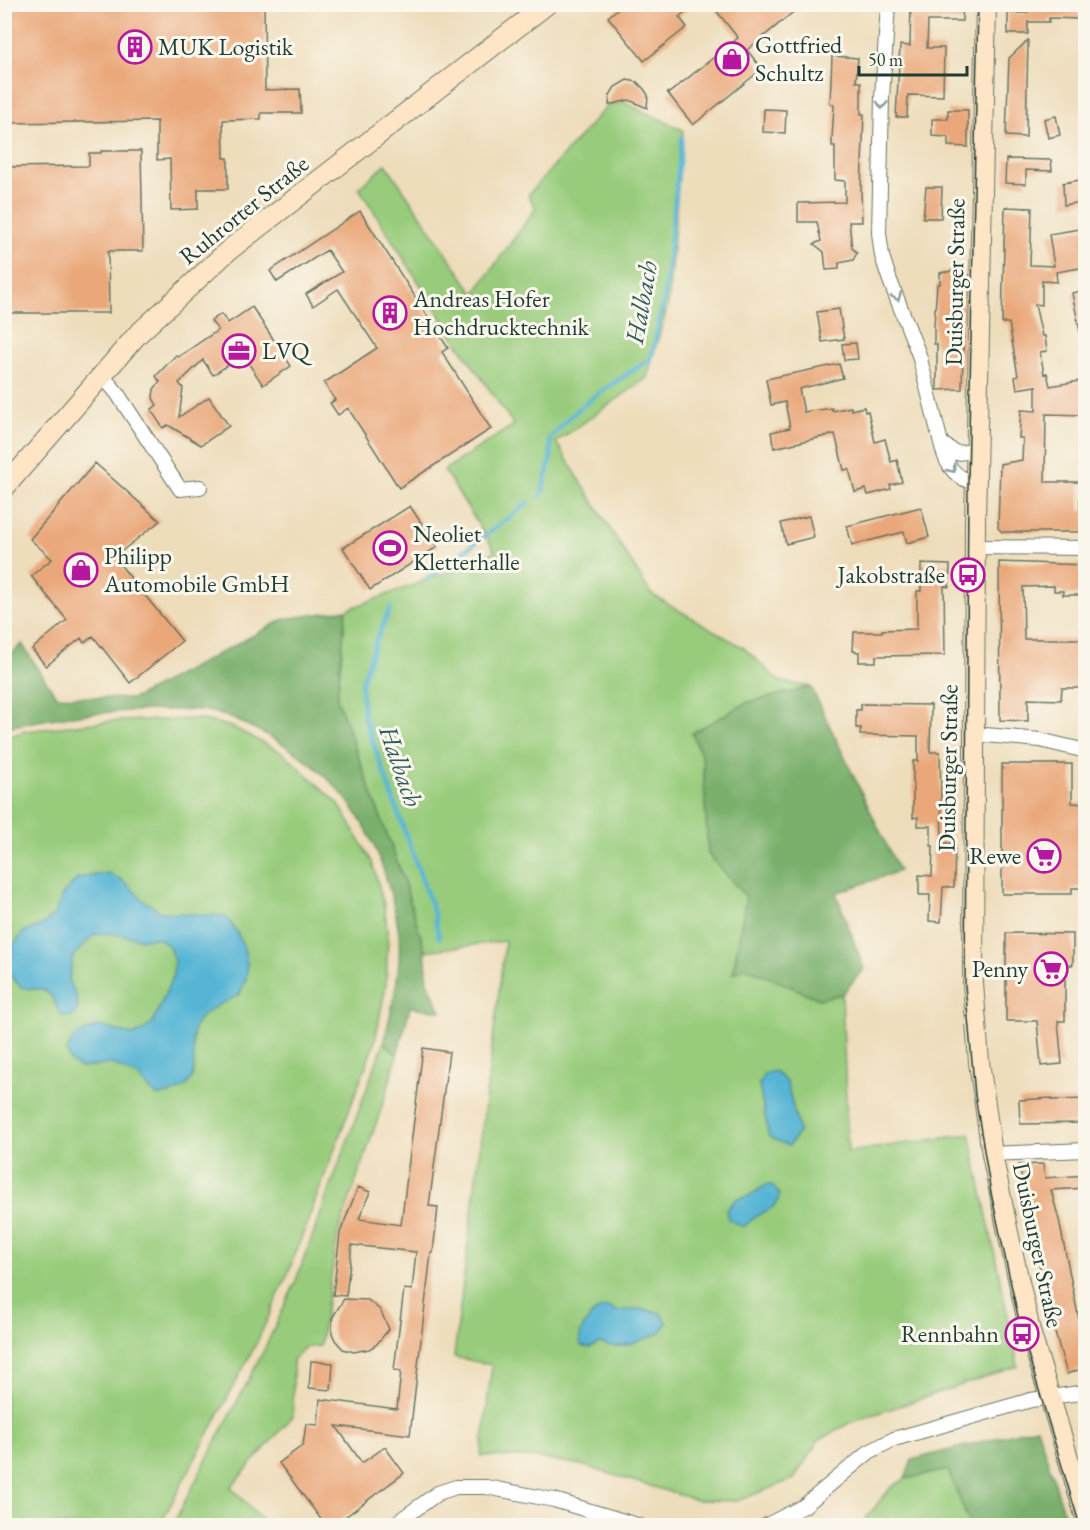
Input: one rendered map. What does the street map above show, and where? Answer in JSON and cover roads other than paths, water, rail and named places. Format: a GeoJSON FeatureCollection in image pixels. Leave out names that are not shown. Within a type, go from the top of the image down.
{"type":"FeatureCollection","features":[{"type":"Feature","properties":{"kind":"main road","name":"Ruhrorter Straße"},"geometry":{"type":"LineString","coordinates":[[4,488],[137,334],[229,250],[547,4]]}},
{"type":"Feature","properties":{"kind":"main road","name":"Duisburger Straße"},"geometry":{"type":"LineString","coordinates":[[986,4],[975,547],[973,983],[979,1062],[992,1154],[1030,1331],[1086,1518]]}},
{"type":"Feature","properties":{"kind":"street"},"geometry":{"type":"LineString","coordinates":[[888,4],[882,98],[879,233],[882,256],[919,355],[944,458],[958,477],[976,483]]}},
{"type":"Feature","properties":{"kind":"street"},"geometry":{"type":"LineString","coordinates":[[101,374],[117,393],[180,489],[200,487]]}},
{"type":"Feature","properties":{"kind":"street"},"geometry":{"type":"LineString","coordinates":[[941,443],[956,453],[977,451]]}},
{"type":"Feature","properties":{"kind":"street"},"geometry":{"type":"LineString","coordinates":[[975,547],[1086,548]]}},
{"type":"Feature","properties":{"kind":"street"},"geometry":{"type":"LineString","coordinates":[[974,734],[1040,740],[1086,751]]}},
{"type":"Feature","properties":{"kind":"street"},"geometry":{"type":"LineString","coordinates":[[992,1154],[1086,1150]]}},
{"type":"Feature","properties":{"kind":"street"},"geometry":{"type":"LineString","coordinates":[[765,1526],[804,1506],[869,1452],[894,1439],[1031,1400],[1086,1392]]}},
{"type":"Feature","properties":{"kind":"street"},"geometry":{"type":"LineString","coordinates":[[392,1526],[438,1493],[456,1487],[486,1487],[554,1500],[640,1526]]}},
{"type":"Feature","properties":{"kind":"water"},"geometry":{"type":"Polygon","coordinates":[[[108,873],[124,881],[143,900],[161,912],[225,916],[234,928],[244,949],[247,975],[240,994],[200,1018],[194,1029],[193,1075],[187,1085],[176,1092],[157,1096],[139,1077],[112,1064],[80,1068],[70,1061],[67,1051],[74,1036],[99,1026],[132,1035],[143,1031],[153,1022],[173,976],[174,961],[169,946],[157,938],[142,939],[109,933],[95,934],[73,956],[69,981],[76,996],[78,1008],[73,1016],[60,1015],[53,998],[43,989],[30,989],[18,985],[8,971],[13,945],[24,932],[44,924],[55,914],[62,895],[78,878],[108,873]]]}},
{"type":"Feature","properties":{"kind":"water"},"geometry":{"type":"Polygon","coordinates":[[[775,1071],[787,1083],[799,1131],[789,1146],[769,1137],[759,1085],[764,1074],[775,1071]]]}},
{"type":"Feature","properties":{"kind":"water"},"geometry":{"type":"Polygon","coordinates":[[[766,1185],[772,1185],[779,1194],[774,1206],[743,1227],[728,1219],[726,1210],[736,1199],[749,1196],[766,1185]]]}},
{"type":"Feature","properties":{"kind":"water"},"geometry":{"type":"Polygon","coordinates":[[[607,1307],[616,1311],[642,1309],[661,1313],[667,1323],[660,1333],[630,1344],[615,1346],[599,1343],[590,1348],[581,1346],[581,1334],[586,1322],[596,1312],[607,1307]]]}},
{"type":"Feature","properties":{"kind":"waterway","name":"Halbach"},"geometry":{"type":"LineString","coordinates":[[541,496],[551,457],[550,439],[584,405],[651,359],[664,299],[682,138]]}},
{"type":"Feature","properties":{"kind":"waterway","name":"Halbach"},"geometry":{"type":"LineString","coordinates":[[426,580],[528,503]]}},
{"type":"Feature","properties":{"kind":"waterway","name":"Halbach"},"geometry":{"type":"LineString","coordinates":[[391,607],[377,638],[361,685],[364,717],[434,913],[439,938]]}},
{"type":"Feature","properties":{"kind":"tram line"},"geometry":{"type":"LineString","coordinates":[[978,4],[968,481],[965,985],[975,1095],[991,1193],[1022,1334],[1080,1526]]}},
{"type":"Feature","properties":{"kind":"place","name":"MUK Logistik"},"geometry":{"type":"Point","coordinates":[135,47]}},
{"type":"Feature","properties":{"kind":"place","name":"Gottfried Schultz"},"geometry":{"type":"Point","coordinates":[732,59]}},
{"type":"Feature","properties":{"kind":"place","name":"Andreas Hofer Hochdrucktechnik"},"geometry":{"type":"Point","coordinates":[390,313]}},
{"type":"Feature","properties":{"kind":"place","name":"LVQ"},"geometry":{"type":"Point","coordinates":[239,351]}},
{"type":"Feature","properties":{"kind":"place","name":"Neoliet Kletterhalle"},"geometry":{"type":"Point","coordinates":[390,548]}},
{"type":"Feature","properties":{"kind":"place","name":"Philipp Automobile GmbH"},"geometry":{"type":"Point","coordinates":[81,570]}},
{"type":"Feature","properties":{"kind":"place","name":"Jakobstraße"},"geometry":{"type":"Point","coordinates":[968,575]}},
{"type":"Feature","properties":{"kind":"place","name":"Rewe"},"geometry":{"type":"Point","coordinates":[1044,856]}},
{"type":"Feature","properties":{"kind":"place","name":"Penny"},"geometry":{"type":"Point","coordinates":[1051,969]}},
{"type":"Feature","properties":{"kind":"place","name":"Rennbahn"},"geometry":{"type":"Point","coordinates":[1022,1334]}}]}
